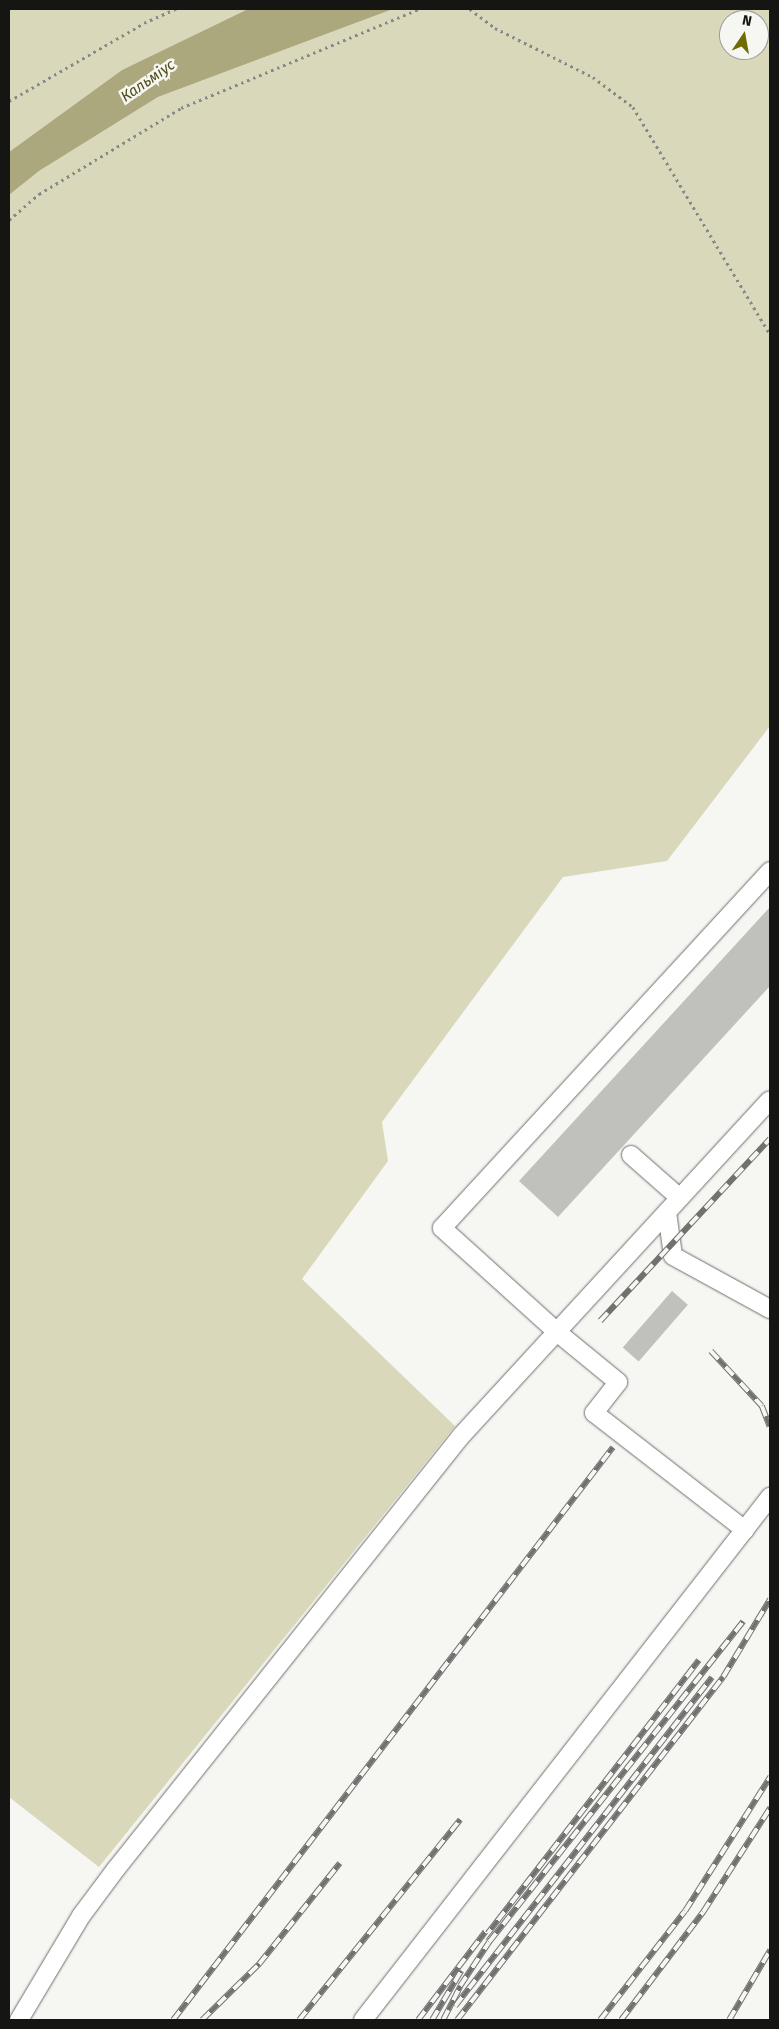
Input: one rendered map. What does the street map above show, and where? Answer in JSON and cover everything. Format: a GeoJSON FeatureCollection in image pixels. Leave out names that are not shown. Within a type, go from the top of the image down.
{"type":"FeatureCollection","features":[{"type":"Feature","properties":{"kind":"lane"},"geometry":{"type":"LineString","coordinates":[[745,1530],[594,1413],[618,1382],[557,1332],[442,1228],[770,870]]}},
{"type":"Feature","properties":{"kind":"lane"},"geometry":{"type":"LineString","coordinates":[[19,2020],[81,1916],[116,1869],[461,1436],[770,1100]]}},
{"type":"Feature","properties":{"kind":"lane"},"geometry":{"type":"LineString","coordinates":[[631,1155],[680,1198]]}},
{"type":"Feature","properties":{"kind":"lane"},"geometry":{"type":"LineString","coordinates":[[667,1212],[673,1256],[770,1309]]}},
{"type":"Feature","properties":{"kind":"lane"},"geometry":{"type":"LineString","coordinates":[[363,2020],[770,1497]]}},
{"type":"Feature","properties":{"kind":"path"},"geometry":{"type":"LineString","coordinates":[[9,101],[144,23],[176,9]]}},
{"type":"Feature","properties":{"kind":"path"},"geometry":{"type":"LineString","coordinates":[[9,220],[39,194],[181,108],[419,9]]}},
{"type":"Feature","properties":{"kind":"path"},"geometry":{"type":"LineString","coordinates":[[470,9],[495,28],[593,76],[633,107],[770,334]]}},
{"type":"Feature","properties":{"kind":"green space"},"geometry":{"type":"Polygon","coordinates":[[[9,9],[248,9],[122,70],[9,152],[9,9]]]}},
{"type":"Feature","properties":{"kind":"green space"},"geometry":{"type":"Polygon","coordinates":[[[393,9],[770,9],[770,726],[667,861],[563,877],[382,1122],[388,1161],[302,1279],[455,1426],[99,1867],[9,1797],[9,195],[39,171],[158,97],[393,9]]]}},
{"type":"Feature","properties":{"kind":"water","name":"Кальміус"},"geometry":{"type":"Polygon","coordinates":[[[248,9],[393,9],[158,97],[39,171],[9,195],[9,152],[122,70],[248,9]]]}},
{"type":"Feature","properties":{"kind":"building"},"geometry":{"type":"Polygon","coordinates":[[[770,907],[770,986],[558,1217],[519,1181],[770,907]]]}},
{"type":"Feature","properties":{"kind":"building"},"geometry":{"type":"Polygon","coordinates":[[[672,1291],[688,1305],[639,1361],[623,1348],[672,1291]]]}},
{"type":"Feature","properties":{"kind":"railway"},"geometry":{"type":"LineString","coordinates":[[600,1321],[770,1139]]}},
{"type":"Feature","properties":{"kind":"railway"},"geometry":{"type":"LineString","coordinates":[[711,1351],[762,1406],[770,1427]]}},
{"type":"Feature","properties":{"kind":"railway"},"geometry":{"type":"LineString","coordinates":[[173,2020],[613,1447]]}},
{"type":"Feature","properties":{"kind":"railway"},"geometry":{"type":"LineString","coordinates":[[457,2020],[723,1677],[770,1599]]}},
{"type":"Feature","properties":{"kind":"railway"},"geometry":{"type":"LineString","coordinates":[[443,2020],[460,1986],[489,1942],[743,1622]]}},
{"type":"Feature","properties":{"kind":"railway"},"geometry":{"type":"LineString","coordinates":[[484,1938],[699,1660]]}},
{"type":"Feature","properties":{"kind":"railway"},"geometry":{"type":"LineString","coordinates":[[455,2006],[712,1677]]}},
{"type":"Feature","properties":{"kind":"railway"},"geometry":{"type":"LineString","coordinates":[[600,2020],[685,1911],[770,1777]]}},
{"type":"Feature","properties":{"kind":"railway"},"geometry":{"type":"LineString","coordinates":[[621,2020],[703,1912],[770,1808]]}},
{"type":"Feature","properties":{"kind":"railway"},"geometry":{"type":"LineString","coordinates":[[299,2020],[460,1820]]}},
{"type":"Feature","properties":{"kind":"railway"},"geometry":{"type":"LineString","coordinates":[[202,2020],[259,1964],[340,1863]]}},
{"type":"Feature","properties":{"kind":"railway"},"geometry":{"type":"LineString","coordinates":[[418,2020],[485,1932]]}},
{"type":"Feature","properties":{"kind":"railway"},"geometry":{"type":"LineString","coordinates":[[729,2020],[770,1950]]}},
{"type":"Feature","properties":{"kind":"railway"},"geometry":{"type":"LineString","coordinates":[[432,2020],[461,1971]]}}]}
